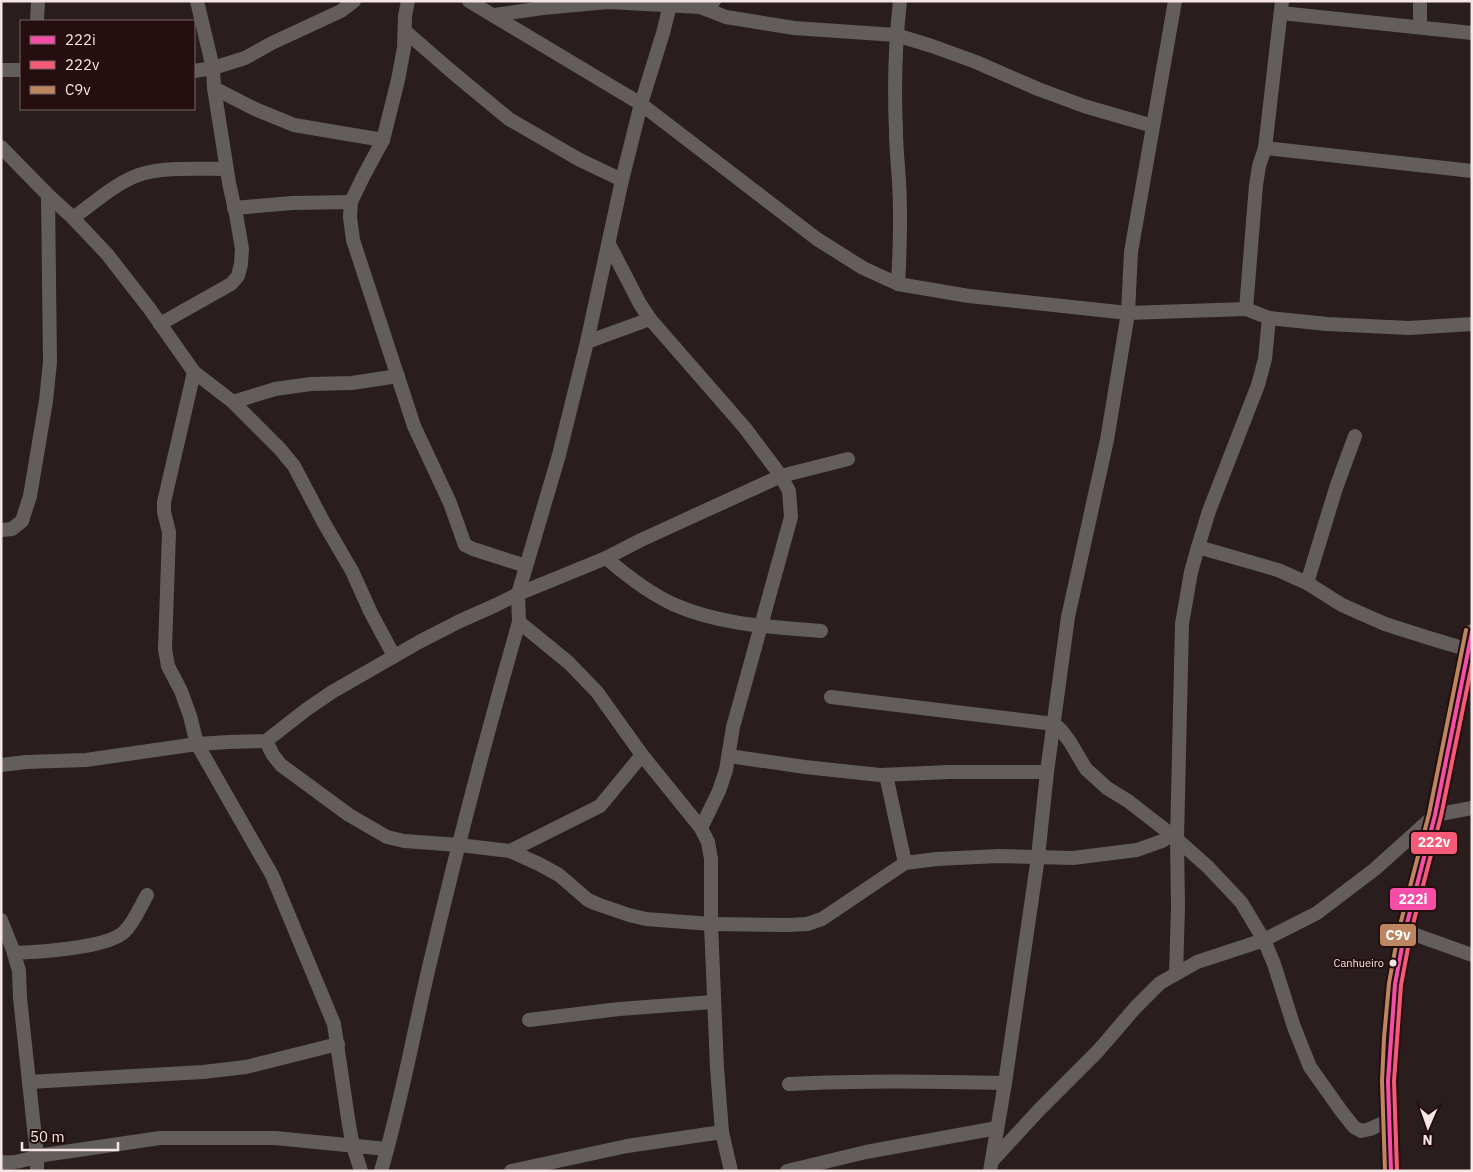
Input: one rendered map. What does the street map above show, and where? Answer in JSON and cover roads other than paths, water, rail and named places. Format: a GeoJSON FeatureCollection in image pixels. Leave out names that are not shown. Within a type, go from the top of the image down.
{"type":"FeatureCollection","features":[{"type":"Feature","properties":{"kind":"street"},"geometry":{"type":"LineString","coordinates":[[37,20],[38,1]]}},
{"type":"Feature","properties":{"kind":"street"},"geometry":{"type":"LineString","coordinates":[[160,324],[231,284],[238,276],[241,264],[242,248],[227,169],[214,88],[213,68],[197,1]]}},
{"type":"Feature","properties":{"kind":"street"},"geometry":{"type":"LineString","coordinates":[[195,71],[213,68],[245,58],[272,43],[341,11],[354,1]]}},
{"type":"Feature","properties":{"kind":"street"},"geometry":{"type":"LineString","coordinates":[[408,1],[405,16],[404,48],[383,140],[351,202],[350,217],[354,240],[414,426],[450,503],[465,545],[473,550],[526,566]]}},
{"type":"Feature","properties":{"kind":"street"},"geometry":{"type":"LineString","coordinates":[[469,1],[641,104],[817,239],[863,268],[898,284],[969,296],[1128,313],[1246,309],[1269,318],[1327,324],[1409,328],[1472,324]]}},
{"type":"Feature","properties":{"kind":"street"},"geometry":{"type":"LineString","coordinates":[[700,7],[714,1]]}},
{"type":"Feature","properties":{"kind":"street"},"geometry":{"type":"LineString","coordinates":[[898,284],[900,235],[895,65],[900,1]]}},
{"type":"Feature","properties":{"kind":"street"},"geometry":{"type":"LineString","coordinates":[[991,1166],[1038,856],[1047,772],[1068,617],[1107,440],[1128,313],[1131,252],[1175,1]]}},
{"type":"Feature","properties":{"kind":"street"},"geometry":{"type":"LineString","coordinates":[[1420,1],[1420,27]]}},
{"type":"Feature","properties":{"kind":"street"},"geometry":{"type":"LineString","coordinates":[[494,15],[608,2],[671,3],[700,7],[726,17],[794,28],[896,35],[967,59],[1084,106],[1154,126]]}},
{"type":"Feature","properties":{"kind":"street"},"geometry":{"type":"LineString","coordinates":[[380,1171],[387,1149],[459,845],[519,622],[518,594],[558,455],[587,342],[622,180],[641,104],[671,3]]}},
{"type":"Feature","properties":{"kind":"street"},"geometry":{"type":"LineString","coordinates":[[1246,309],[1256,185],[1259,166],[1265,148],[1281,7],[1472,33]]}},
{"type":"Feature","properties":{"kind":"street"},"geometry":{"type":"LineString","coordinates":[[406,30],[451,71],[509,119],[580,160],[622,180]]}},
{"type":"Feature","properties":{"kind":"street"},"geometry":{"type":"LineString","coordinates":[[1,70],[20,70]]}},
{"type":"Feature","properties":{"kind":"street"},"geometry":{"type":"LineString","coordinates":[[214,88],[255,109],[294,125],[383,140]]}},
{"type":"Feature","properties":{"kind":"street"},"geometry":{"type":"LineString","coordinates":[[1,147],[48,195],[74,218],[107,254],[194,372],[233,402],[280,449],[294,466],[352,571],[394,656]]}},
{"type":"Feature","properties":{"kind":"street"},"geometry":{"type":"LineString","coordinates":[[1265,148],[1472,171]]}},
{"type":"Feature","properties":{"kind":"street"},"geometry":{"type":"LineString","coordinates":[[74,218],[123,183],[144,173],[227,169]]}},
{"type":"Feature","properties":{"kind":"street"},"geometry":{"type":"LineString","coordinates":[[1,530],[12,529],[22,521],[30,496],[46,401],[50,362],[48,195]]}},
{"type":"Feature","properties":{"kind":"street"},"geometry":{"type":"LineString","coordinates":[[234,208],[292,203],[351,202]]}},
{"type":"Feature","properties":{"kind":"street"},"geometry":{"type":"LineString","coordinates":[[609,244],[640,304],[650,319],[745,428],[781,476],[789,491],[791,517],[733,727],[729,756],[719,791],[701,828]]}},
{"type":"Feature","properties":{"kind":"street"},"geometry":{"type":"LineString","coordinates":[[1176,974],[1178,907],[1174,838],[1182,624],[1191,572],[1198,547],[1258,385],[1265,359],[1269,318]]}},
{"type":"Feature","properties":{"kind":"street"},"geometry":{"type":"LineString","coordinates":[[587,342],[650,319]]}},
{"type":"Feature","properties":{"kind":"street"},"geometry":{"type":"LineString","coordinates":[[194,372],[164,502],[164,512],[169,532],[166,658],[181,691],[197,744],[272,875],[334,1024],[353,1146],[361,1171]]}},
{"type":"Feature","properties":{"kind":"street"},"geometry":{"type":"LineString","coordinates":[[233,402],[275,389],[311,384],[352,383],[398,376]]}},
{"type":"Feature","properties":{"kind":"street"},"geometry":{"type":"LineString","coordinates":[[1307,583],[1336,488],[1355,436]]}},
{"type":"Feature","properties":{"kind":"street"},"geometry":{"type":"LineString","coordinates":[[1,765],[26,762],[86,760],[197,744],[266,741],[332,692],[419,642],[460,621],[518,594],[606,558],[781,476],[848,459]]}},
{"type":"Feature","properties":{"kind":"street"},"geometry":{"type":"LineString","coordinates":[[1198,547],[1278,570],[1307,583],[1342,605],[1385,624],[1469,650]]}},
{"type":"Feature","properties":{"kind":"street"},"geometry":{"type":"LineString","coordinates":[[606,558],[648,590],[675,605],[726,621],[822,631]]}},
{"type":"Feature","properties":{"kind":"street"},"geometry":{"type":"LineString","coordinates":[[519,622],[581,674],[602,699],[642,755],[701,828],[708,842],[711,859],[713,1002],[717,1068],[722,1132],[731,1171]]}},
{"type":"Feature","properties":{"kind":"street"},"geometry":{"type":"LineString","coordinates":[[1391,1171],[1388,1081],[1395,984],[1405,931],[1435,815],[1472,631]]}},
{"type":"Feature","properties":{"kind":"street"},"geometry":{"type":"LineString","coordinates":[[831,698],[1054,724],[1062,730],[1086,769],[1107,788],[1128,801],[1208,867],[1241,902],[1264,940],[1310,1067],[1354,1127],[1362,1131],[1390,1120]]}},
{"type":"Feature","properties":{"kind":"street"},"geometry":{"type":"LineString","coordinates":[[266,741],[281,765],[349,816],[387,837],[404,841],[510,851],[559,875],[588,900],[646,919],[711,924],[807,924],[822,919],[905,863],[937,859],[1038,856],[1073,858],[1137,850],[1174,838]]}},
{"type":"Feature","properties":{"kind":"street"},"geometry":{"type":"LineString","coordinates":[[510,851],[600,806],[642,755]]}},
{"type":"Feature","properties":{"kind":"street"},"geometry":{"type":"LineString","coordinates":[[729,756],[805,768],[886,775],[950,772],[1047,772]]}},
{"type":"Feature","properties":{"kind":"street"},"geometry":{"type":"LineString","coordinates":[[886,775],[905,863]]}},
{"type":"Feature","properties":{"kind":"street"},"geometry":{"type":"LineString","coordinates":[[991,1166],[1039,1110],[1098,1051],[1160,983],[1197,962],[1264,940],[1317,913],[1375,869],[1435,815],[1472,808]]}},
{"type":"Feature","properties":{"kind":"street"},"geometry":{"type":"LineString","coordinates":[[14,954],[53,951],[93,944],[115,937],[124,932],[147,895]]}},
{"type":"Feature","properties":{"kind":"street"},"geometry":{"type":"LineString","coordinates":[[1,920],[19,971],[37,1171]]}},
{"type":"Feature","properties":{"kind":"street"},"geometry":{"type":"LineString","coordinates":[[1405,931],[1472,955]]}},
{"type":"Feature","properties":{"kind":"street"},"geometry":{"type":"LineString","coordinates":[[529,1020],[619,1009],[713,1002]]}},
{"type":"Feature","properties":{"kind":"street"},"geometry":{"type":"LineString","coordinates":[[29,1082],[203,1072],[246,1066],[338,1044]]}},
{"type":"Feature","properties":{"kind":"street"},"geometry":{"type":"LineString","coordinates":[[789,1084],[836,1081],[1005,1083]]}},
{"type":"Feature","properties":{"kind":"street"},"geometry":{"type":"LineString","coordinates":[[787,1171],[866,1152],[998,1128]]}},
{"type":"Feature","properties":{"kind":"street"},"geometry":{"type":"LineString","coordinates":[[511,1171],[628,1146],[722,1132]]}},
{"type":"Feature","properties":{"kind":"street"},"geometry":{"type":"LineString","coordinates":[[1,1162],[24,1161],[37,1156],[96,1146],[160,1138],[275,1138],[387,1149]]}},
{"type":"Feature","properties":{"kind":"place","name":"Canhueiro"},"geometry":{"type":"Point","coordinates":[1393,963]}}]}
